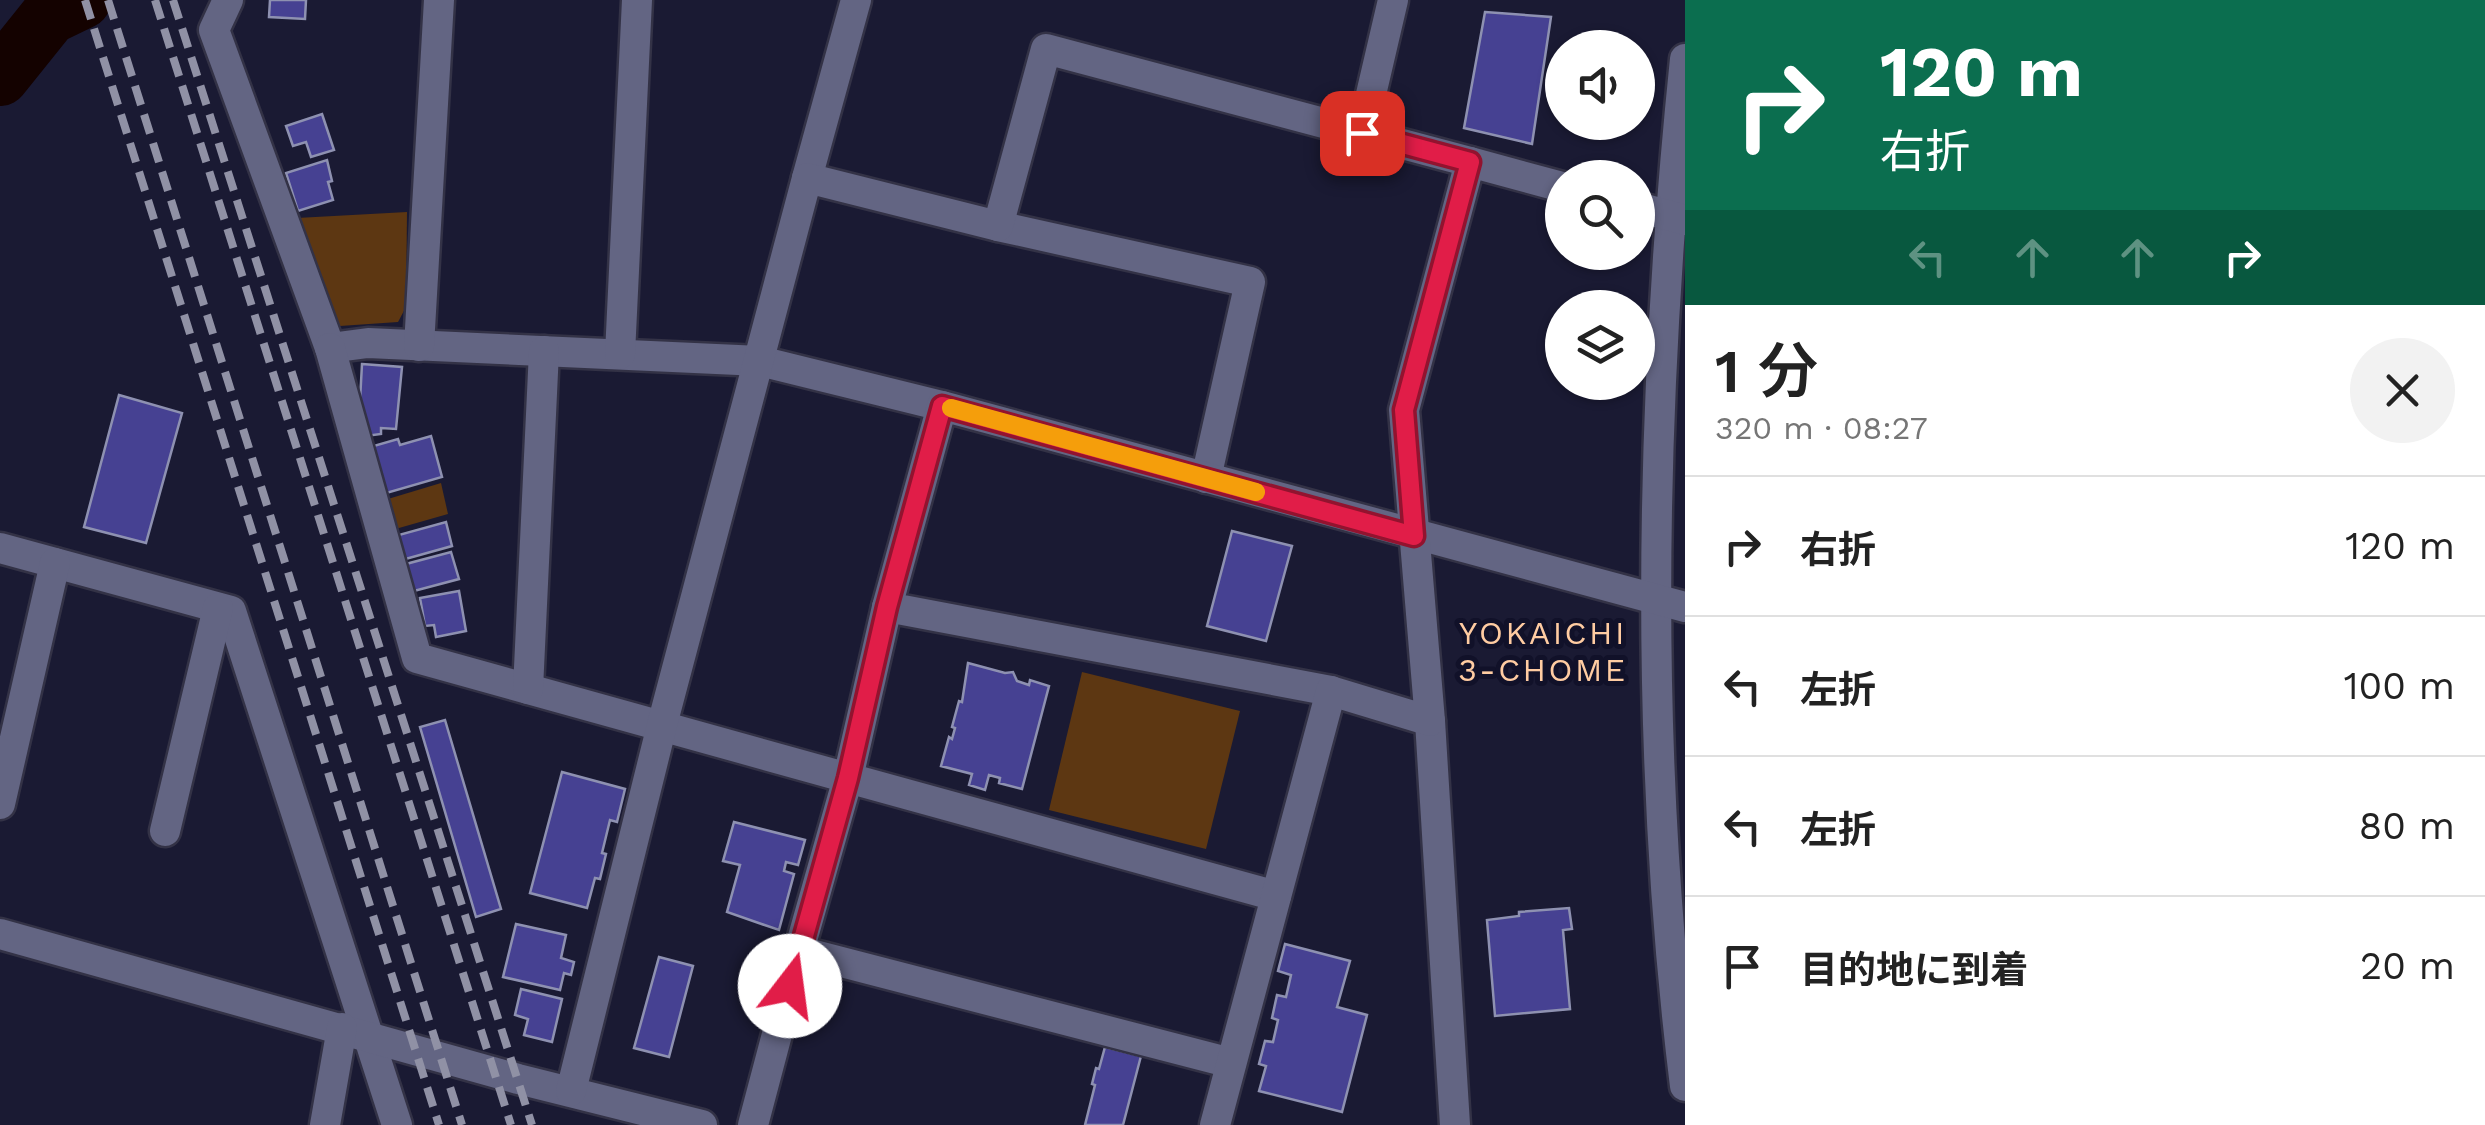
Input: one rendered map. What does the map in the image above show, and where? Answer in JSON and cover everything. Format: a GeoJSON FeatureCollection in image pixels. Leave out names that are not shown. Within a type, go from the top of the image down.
{"type":"FeatureCollection","features":[{"type":"Feature","properties":{"kind":"street"},"geometry":{"type":"LineString","coordinates":[[228,0],[214,30],[330,348],[417,658],[1276,896]]}},
{"type":"Feature","properties":{"kind":"street"},"geometry":{"type":"LineString","coordinates":[[419,346],[438,0]]}},
{"type":"Feature","properties":{"kind":"street"},"geometry":{"type":"LineString","coordinates":[[620,354],[637,0]]}},
{"type":"Feature","properties":{"kind":"street"},"geometry":{"type":"LineString","coordinates":[[572,1092],[662,725],[856,0]]}},
{"type":"Feature","properties":{"kind":"street"},"geometry":{"type":"LineString","coordinates":[[1362,133],[1393,0]]}},
{"type":"Feature","properties":{"kind":"street"},"geometry":{"type":"LineString","coordinates":[[998,226],[1046,48],[1545,182]]}},
{"type":"Feature","properties":{"kind":"street"},"geometry":{"type":"LineString","coordinates":[[1685,59],[1654,599],[1669,956],[1685,1086]]}},
{"type":"Feature","properties":{"kind":"street"},"geometry":{"type":"LineString","coordinates":[[1455,1125],[1430,721],[1404,410],[1470,162]]}},
{"type":"Feature","properties":{"kind":"street"},"geometry":{"type":"LineString","coordinates":[[808,178],[998,226],[1250,282],[1206,478]]}},
{"type":"Feature","properties":{"kind":"street"},"geometry":{"type":"LineString","coordinates":[[330,348],[368,343],[760,361],[942,406],[1685,607]]}},
{"type":"Feature","properties":{"kind":"street"},"geometry":{"type":"LineString","coordinates":[[528,690],[544,350]]}},
{"type":"Feature","properties":{"kind":"street"},"geometry":{"type":"LineString","coordinates":[[753,1125],[848,778],[887,607],[942,406]]}},
{"type":"Feature","properties":{"kind":"street"},"geometry":{"type":"LineString","coordinates":[[0,548],[231,611],[356,1032],[397,1125]]}},
{"type":"Feature","properties":{"kind":"street"},"geometry":{"type":"LineString","coordinates":[[0,804],[55,562]]}},
{"type":"Feature","properties":{"kind":"street"},"geometry":{"type":"LineString","coordinates":[[887,607],[1331,691],[1430,721]]}},
{"type":"Feature","properties":{"kind":"street"},"geometry":{"type":"LineString","coordinates":[[165,830],[218,608]]}},
{"type":"Feature","properties":{"kind":"street"},"geometry":{"type":"LineString","coordinates":[[1215,1125],[1331,691]]}},
{"type":"Feature","properties":{"kind":"street"},"geometry":{"type":"LineString","coordinates":[[0,934],[702,1125]]}},
{"type":"Feature","properties":{"kind":"street"},"geometry":{"type":"LineString","coordinates":[[799,951],[1231,1063]]}},
{"type":"Feature","properties":{"kind":"street"},"geometry":{"type":"LineString","coordinates":[[325,1125],[356,1032]]}},
{"type":"Feature","properties":{"kind":"shaded area"},"geometry":{"type":"Polygon","coordinates":[[[407,212],[406,307],[398,322],[340,326],[325,318],[297,218],[407,212]]]}},
{"type":"Feature","properties":{"kind":"shaded area"},"geometry":{"type":"Polygon","coordinates":[[[441,483],[448,514],[385,532],[378,502],[441,483]]]}},
{"type":"Feature","properties":{"kind":"shaded area"},"geometry":{"type":"Polygon","coordinates":[[[1082,672],[1240,711],[1206,849],[1049,810],[1082,672]]]}},
{"type":"Feature","properties":{"kind":"building"},"geometry":{"type":"Polygon","coordinates":[[[270,0],[306,0],[305,19],[269,17],[270,0]]]}},
{"type":"Feature","properties":{"kind":"building"},"geometry":{"type":"Polygon","coordinates":[[[1485,12],[1551,17],[1549,30],[1545,30],[1545,57],[1532,144],[1464,128],[1485,12]]]}},
{"type":"Feature","properties":{"kind":"building"},"geometry":{"type":"Polygon","coordinates":[[[322,114],[334,150],[311,157],[306,142],[293,146],[286,126],[322,114]]]}},
{"type":"Feature","properties":{"kind":"building"},"geometry":{"type":"Polygon","coordinates":[[[327,160],[333,200],[298,211],[286,173],[327,160]]]}},
{"type":"Feature","properties":{"kind":"building"},"geometry":{"type":"Polygon","coordinates":[[[362,364],[402,367],[396,429],[381,428],[381,434],[358,437],[362,364]]]}},
{"type":"Feature","properties":{"kind":"building"},"geometry":{"type":"Polygon","coordinates":[[[119,395],[182,413],[146,543],[84,527],[119,395]]]}},
{"type":"Feature","properties":{"kind":"building"},"geometry":{"type":"Polygon","coordinates":[[[431,436],[442,477],[376,496],[363,449],[398,439],[400,445],[431,436]]]}},
{"type":"Feature","properties":{"kind":"building"},"geometry":{"type":"Polygon","coordinates":[[[446,522],[452,546],[402,560],[395,536],[446,522]]]}},
{"type":"Feature","properties":{"kind":"building"},"geometry":{"type":"Polygon","coordinates":[[[1232,531],[1292,546],[1266,641],[1207,626],[1232,531]]]}},
{"type":"Feature","properties":{"kind":"building"},"geometry":{"type":"Polygon","coordinates":[[[451,552],[459,579],[414,591],[406,564],[451,552]]]}},
{"type":"Feature","properties":{"kind":"building"},"geometry":{"type":"Polygon","coordinates":[[[459,591],[466,631],[436,637],[434,625],[425,626],[420,598],[459,591]]]}},
{"type":"Feature","properties":{"kind":"building"},"geometry":{"type":"Polygon","coordinates":[[[968,663],[1013,672],[1017,681],[1029,685],[1030,680],[1049,686],[1022,789],[999,783],[1000,778],[989,775],[985,790],[969,785],[972,774],[941,766],[949,737],[952,739],[959,701],[962,702],[968,663]]]}},
{"type":"Feature","properties":{"kind":"building"},"geometry":{"type":"Polygon","coordinates":[[[445,720],[501,909],[476,917],[420,727],[445,720]]]}},
{"type":"Feature","properties":{"kind":"building"},"geometry":{"type":"Polygon","coordinates":[[[562,772],[625,789],[617,822],[610,820],[600,879],[595,878],[587,908],[530,893],[562,772]]]}},
{"type":"Feature","properties":{"kind":"building"},"geometry":{"type":"Polygon","coordinates":[[[734,822],[805,840],[798,865],[786,862],[784,871],[794,874],[779,930],[727,912],[740,865],[723,861],[734,822]]]}},
{"type":"Feature","properties":{"kind":"building"},"geometry":{"type":"Polygon","coordinates":[[[1569,908],[1572,929],[1563,930],[1570,1009],[1495,1016],[1487,920],[1519,916],[1519,912],[1569,908]]]}},
{"type":"Feature","properties":{"kind":"building"},"geometry":{"type":"Polygon","coordinates":[[[516,924],[566,935],[561,958],[574,962],[571,975],[564,973],[560,990],[503,977],[516,924]]]}},
{"type":"Feature","properties":{"kind":"building"},"geometry":{"type":"Polygon","coordinates":[[[1285,944],[1350,961],[1337,1007],[1367,1015],[1342,1112],[1259,1091],[1266,1066],[1259,1064],[1265,1041],[1273,1042],[1278,1020],[1272,1018],[1277,995],[1286,997],[1291,975],[1278,971],[1285,944]]]}},
{"type":"Feature","properties":{"kind":"building"},"geometry":{"type":"Polygon","coordinates":[[[659,957],[693,966],[669,1057],[634,1048],[659,957]]]}},
{"type":"Feature","properties":{"kind":"building"},"geometry":{"type":"Polygon","coordinates":[[[521,989],[562,999],[552,1042],[524,1035],[528,1019],[515,1015],[521,989]]]}},
{"type":"Feature","properties":{"kind":"building"},"geometry":{"type":"Polygon","coordinates":[[[1105,1047],[1141,1056],[1123,1125],[1085,1125],[1096,1068],[1099,1069],[1105,1047]]]}},
{"type":"Feature","properties":{"kind":"waterway"},"geometry":{"type":"LineString","coordinates":[[0,77],[49,16],[82,0]]}},
{"type":"Feature","properties":{"kind":"railway"},"geometry":{"type":"LineString","coordinates":[[85,0],[439,1125]]}},
{"type":"Feature","properties":{"kind":"railway"},"geometry":{"type":"LineString","coordinates":[[108,0],[462,1125]]}},
{"type":"Feature","properties":{"kind":"railway"},"geometry":{"type":"LineString","coordinates":[[155,0],[511,1125]]}},
{"type":"Feature","properties":{"kind":"railway"},"geometry":{"type":"LineString","coordinates":[[173,0],[532,1125]]}},
{"type":"Feature","properties":{"kind":"slow traffic"},"geometry":{"type":"LineString","coordinates":[[951,408],[1256,492]]}},
{"type":"Feature","properties":{"kind":"district","name":"YOKAICHI 3-CHOME"},"geometry":{"type":"Point","coordinates":[1543,652]}},
{"type":"Feature","properties":{"kind":"route"},"geometry":{"type":"LineString","coordinates":[[790,986],[848,778],[887,607],[942,406],[1414,536],[1404,410],[1470,162],[1362,133]]}}]}
